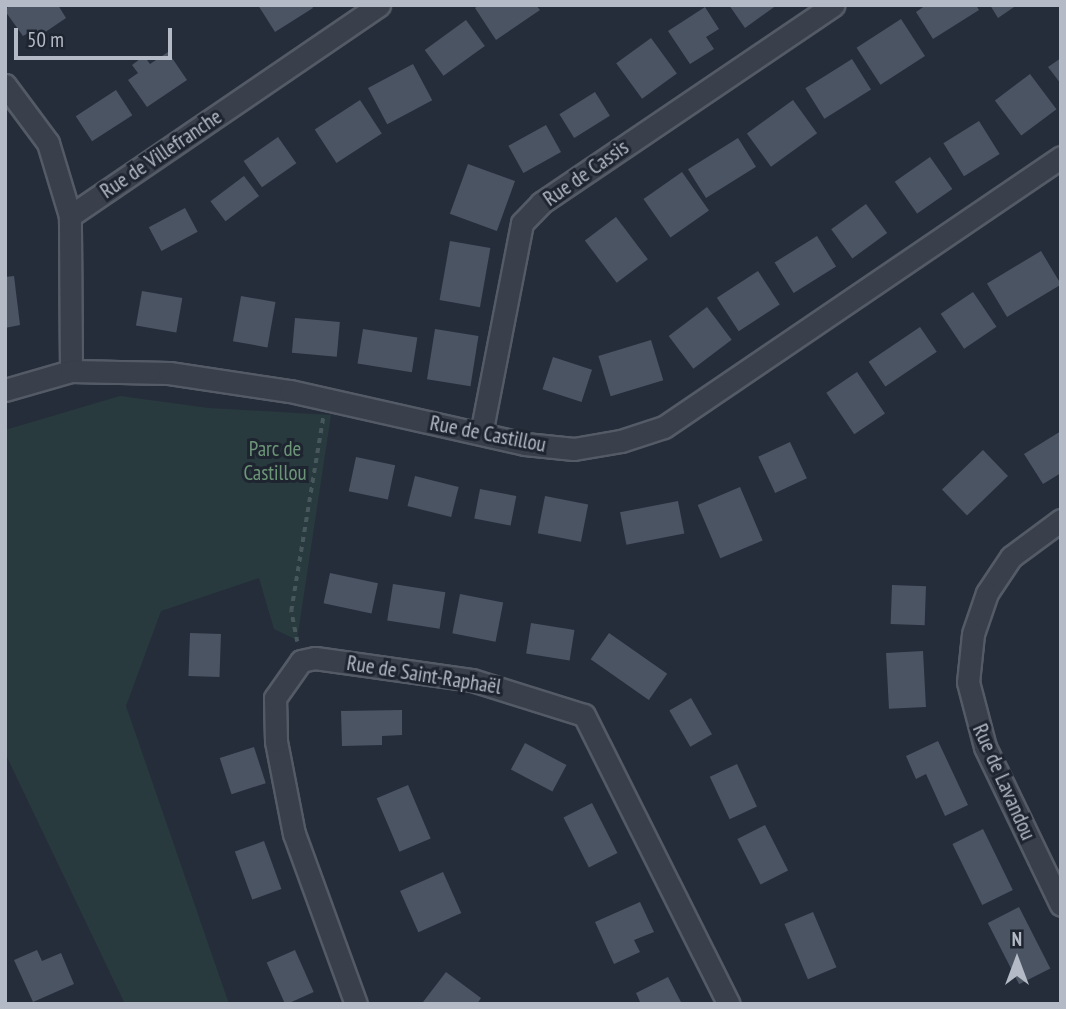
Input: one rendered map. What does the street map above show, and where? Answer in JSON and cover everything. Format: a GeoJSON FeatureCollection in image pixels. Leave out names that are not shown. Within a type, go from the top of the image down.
{"type":"FeatureCollection","features":[{"type":"Feature","properties":{"kind":"street","name":"Rue de Villefranche"},"geometry":{"type":"LineString","coordinates":[[70,216],[379,5]]}},
{"type":"Feature","properties":{"kind":"street","name":"Rue de Cassis"},"geometry":{"type":"LineString","coordinates":[[481,434],[522,223],[541,203],[833,5]]}},
{"type":"Feature","properties":{"kind":"street"},"geometry":{"type":"LineString","coordinates":[[5,85],[48,143],[70,216],[71,371]]}},
{"type":"Feature","properties":{"kind":"street","name":"Rue de Castillou"},"geometry":{"type":"LineString","coordinates":[[5,390],[71,371],[169,373],[326,399],[481,434],[574,449],[621,441],[664,427],[1061,157]]}},
{"type":"Feature","properties":{"kind":"street","name":"Rue de Lavandou"},"geometry":{"type":"LineString","coordinates":[[1061,520],[1011,557],[987,593],[973,634],[968,682],[985,747],[1061,905]]}},
{"type":"Feature","properties":{"kind":"street","name":"Rue de Saint-Raphaël"},"geometry":{"type":"LineString","coordinates":[[301,661],[315,658],[472,680],[584,715],[729,1004]]}},
{"type":"Feature","properties":{"kind":"street"},"geometry":{"type":"LineString","coordinates":[[301,661],[275,698],[282,787],[315,896],[356,1004]]}},
{"type":"Feature","properties":{"kind":"path"},"geometry":{"type":"LineString","coordinates":[[301,661],[291,611],[326,399]]}},
{"type":"Feature","properties":{"kind":"green space","name":"Parc de Castillou"},"geometry":{"type":"Polygon","coordinates":[[[120,396],[209,408],[331,415],[297,640],[274,629],[259,578],[161,611],[126,706],[229,1004],[125,1004],[5,753],[5,430],[120,396]]]}},
{"type":"Feature","properties":{"kind":"building"},"geometry":{"type":"Polygon","coordinates":[[[9,5],[58,5],[66,18],[35,39],[30,32],[23,36],[5,11],[9,5]]]}},
{"type":"Feature","properties":{"kind":"building"},"geometry":{"type":"Polygon","coordinates":[[[258,5],[311,5],[313,8],[275,32],[258,5]]]}},
{"type":"Feature","properties":{"kind":"building"},"geometry":{"type":"Polygon","coordinates":[[[479,5],[536,5],[540,10],[496,40],[475,8],[479,5]]]}},
{"type":"Feature","properties":{"kind":"building"},"geometry":{"type":"Polygon","coordinates":[[[729,5],[777,5],[745,28],[729,5]]]}},
{"type":"Feature","properties":{"kind":"building"},"geometry":{"type":"Polygon","coordinates":[[[926,5],[976,5],[979,10],[933,39],[916,12],[926,5]]]}},
{"type":"Feature","properties":{"kind":"building"},"geometry":{"type":"Polygon","coordinates":[[[990,5],[1017,5],[998,18],[990,5]]]}},
{"type":"Feature","properties":{"kind":"building"},"geometry":{"type":"Polygon","coordinates":[[[705,7],[719,29],[706,37],[714,49],[690,64],[668,31],[705,7]]]}},
{"type":"Feature","properties":{"kind":"building"},"geometry":{"type":"Polygon","coordinates":[[[901,19],[925,56],[881,85],[857,48],[901,19]]]}},
{"type":"Feature","properties":{"kind":"building"},"geometry":{"type":"Polygon","coordinates":[[[466,20],[485,46],[444,76],[425,50],[466,20]]]}},
{"type":"Feature","properties":{"kind":"building"},"geometry":{"type":"Polygon","coordinates":[[[651,38],[677,74],[642,99],[616,63],[651,38]]]}},
{"type":"Feature","properties":{"kind":"building"},"geometry":{"type":"Polygon","coordinates":[[[168,52],[187,80],[147,107],[128,80],[138,73],[132,65],[144,56],[150,64],[168,52]]]}},
{"type":"Feature","properties":{"kind":"building"},"geometry":{"type":"Polygon","coordinates":[[[1061,58],[1061,84],[1048,67],[1061,58]]]}},
{"type":"Feature","properties":{"kind":"building"},"geometry":{"type":"Polygon","coordinates":[[[852,59],[871,90],[824,119],[805,88],[852,59]]]}},
{"type":"Feature","properties":{"kind":"building"},"geometry":{"type":"Polygon","coordinates":[[[413,64],[432,100],[387,124],[368,88],[413,64]]]}},
{"type":"Feature","properties":{"kind":"building"},"geometry":{"type":"Polygon","coordinates":[[[1030,74],[1056,109],[1021,136],[995,100],[1030,74]]]}},
{"type":"Feature","properties":{"kind":"building"},"geometry":{"type":"Polygon","coordinates":[[[116,90],[132,115],[92,141],[76,116],[116,90]]]}},
{"type":"Feature","properties":{"kind":"building"},"geometry":{"type":"Polygon","coordinates":[[[595,92],[610,116],[574,138],[559,114],[595,92]]]}},
{"type":"Feature","properties":{"kind":"building"},"geometry":{"type":"Polygon","coordinates":[[[360,100],[382,134],[336,163],[315,129],[360,100]]]}},
{"type":"Feature","properties":{"kind":"building"},"geometry":{"type":"Polygon","coordinates":[[[793,100],[817,133],[771,167],[747,134],[793,100]]]}},
{"type":"Feature","properties":{"kind":"building"},"geometry":{"type":"Polygon","coordinates":[[[979,121],[1000,154],[964,176],[943,143],[979,121]]]}},
{"type":"Feature","properties":{"kind":"building"},"geometry":{"type":"Polygon","coordinates":[[[546,125],[561,152],[523,173],[508,146],[546,125]]]}},
{"type":"Feature","properties":{"kind":"building"},"geometry":{"type":"Polygon","coordinates":[[[278,137],[296,163],[262,187],[244,161],[278,137]]]}},
{"type":"Feature","properties":{"kind":"building"},"geometry":{"type":"Polygon","coordinates":[[[738,138],[756,167],[706,198],[688,169],[738,138]]]}},
{"type":"Feature","properties":{"kind":"building"},"geometry":{"type":"Polygon","coordinates":[[[930,157],[952,189],[917,214],[895,182],[930,157]]]}},
{"type":"Feature","properties":{"kind":"building"},"geometry":{"type":"Polygon","coordinates":[[[468,164],[515,181],[497,231],[450,214],[468,164]]]}},
{"type":"Feature","properties":{"kind":"building"},"geometry":{"type":"Polygon","coordinates":[[[682,172],[709,211],[670,237],[643,199],[682,172]]]}},
{"type":"Feature","properties":{"kind":"building"},"geometry":{"type":"Polygon","coordinates":[[[244,176],[259,196],[226,221],[210,201],[244,176]]]}},
{"type":"Feature","properties":{"kind":"building"},"geometry":{"type":"Polygon","coordinates":[[[866,204],[887,233],[852,258],[831,229],[866,204]]]}},
{"type":"Feature","properties":{"kind":"building"},"geometry":{"type":"Polygon","coordinates":[[[185,208],[198,232],[161,251],[149,227],[185,208]]]}},
{"type":"Feature","properties":{"kind":"building"},"geometry":{"type":"Polygon","coordinates":[[[616,217],[648,259],[617,283],[585,240],[616,217]]]}},
{"type":"Feature","properties":{"kind":"building"},"geometry":{"type":"Polygon","coordinates":[[[817,236],[836,267],[794,293],[775,262],[817,236]]]}},
{"type":"Feature","properties":{"kind":"building"},"geometry":{"type":"Polygon","coordinates":[[[450,241],[490,248],[480,307],[440,300],[450,241]]]}},
{"type":"Feature","properties":{"kind":"building"},"geometry":{"type":"Polygon","coordinates":[[[1041,251],[1061,284],[1007,317],[987,283],[1041,251]]]}},
{"type":"Feature","properties":{"kind":"building"},"geometry":{"type":"Polygon","coordinates":[[[758,271],[780,305],[739,331],[717,298],[758,271]]]}},
{"type":"Feature","properties":{"kind":"building"},"geometry":{"type":"Polygon","coordinates":[[[14,276],[20,325],[5,328],[5,277],[14,276]]]}},
{"type":"Feature","properties":{"kind":"building"},"geometry":{"type":"Polygon","coordinates":[[[142,291],[182,298],[176,333],[136,325],[142,291]]]}},
{"type":"Feature","properties":{"kind":"building"},"geometry":{"type":"Polygon","coordinates":[[[973,292],[996,327],[964,349],[941,314],[973,292]]]}},
{"type":"Feature","properties":{"kind":"building"},"geometry":{"type":"Polygon","coordinates":[[[241,296],[275,302],[267,347],[233,341],[241,296]]]}},
{"type":"Feature","properties":{"kind":"building"},"geometry":{"type":"Polygon","coordinates":[[[707,307],[732,340],[693,369],[669,336],[707,307]]]}},
{"type":"Feature","properties":{"kind":"building"},"geometry":{"type":"Polygon","coordinates":[[[295,318],[340,322],[337,357],[292,353],[295,318]]]}},
{"type":"Feature","properties":{"kind":"building"},"geometry":{"type":"Polygon","coordinates":[[[920,327],[937,352],[885,387],[869,362],[920,327]]]}},
{"type":"Feature","properties":{"kind":"building"},"geometry":{"type":"Polygon","coordinates":[[[363,329],[417,338],[412,372],[358,364],[363,329]]]}},
{"type":"Feature","properties":{"kind":"building"},"geometry":{"type":"Polygon","coordinates":[[[435,329],[478,336],[470,386],[427,379],[435,329]]]}},
{"type":"Feature","properties":{"kind":"building"},"geometry":{"type":"Polygon","coordinates":[[[651,340],[663,380],[611,396],[598,356],[651,340]]]}},
{"type":"Feature","properties":{"kind":"building"},"geometry":{"type":"Polygon","coordinates":[[[553,357],[592,370],[581,402],[542,389],[553,357]]]}},
{"type":"Feature","properties":{"kind":"building"},"geometry":{"type":"Polygon","coordinates":[[[857,372],[885,413],[854,434],[826,393],[857,372]]]}},
{"type":"Feature","properties":{"kind":"building"},"geometry":{"type":"Polygon","coordinates":[[[1061,431],[1061,473],[1043,484],[1024,454],[1061,431]]]}},
{"type":"Feature","properties":{"kind":"building"},"geometry":{"type":"Polygon","coordinates":[[[790,442],[807,478],[775,493],[758,457],[790,442]]]}},
{"type":"Feature","properties":{"kind":"building"},"geometry":{"type":"Polygon","coordinates":[[[983,450],[1008,476],[967,515],[942,490],[983,450]]]}},
{"type":"Feature","properties":{"kind":"building"},"geometry":{"type":"Polygon","coordinates":[[[356,457],[395,465],[388,500],[349,491],[356,457]]]}},
{"type":"Feature","properties":{"kind":"building"},"geometry":{"type":"Polygon","coordinates":[[[415,476],[459,487],[451,517],[408,506],[415,476]]]}},
{"type":"Feature","properties":{"kind":"building"},"geometry":{"type":"Polygon","coordinates":[[[740,487],[763,540],[720,558],[698,505],[740,487]]]}},
{"type":"Feature","properties":{"kind":"building"},"geometry":{"type":"Polygon","coordinates":[[[480,489],[516,496],[511,526],[474,518],[480,489]]]}},
{"type":"Feature","properties":{"kind":"building"},"geometry":{"type":"Polygon","coordinates":[[[545,496],[588,504],[581,542],[538,533],[545,496]]]}},
{"type":"Feature","properties":{"kind":"building"},"geometry":{"type":"Polygon","coordinates":[[[678,501],[684,533],[626,545],[620,512],[678,501]]]}},
{"type":"Feature","properties":{"kind":"building"},"geometry":{"type":"Polygon","coordinates":[[[330,573],[378,583],[371,614],[324,603],[330,573]]]}},
{"type":"Feature","properties":{"kind":"building"},"geometry":{"type":"Polygon","coordinates":[[[393,584],[445,592],[440,629],[387,621],[393,584]]]}},
{"type":"Feature","properties":{"kind":"building"},"geometry":{"type":"Polygon","coordinates":[[[892,585],[926,586],[925,625],[891,624],[892,585]]]}},
{"type":"Feature","properties":{"kind":"building"},"geometry":{"type":"Polygon","coordinates":[[[460,594],[503,602],[496,642],[452,633],[460,594]]]}},
{"type":"Feature","properties":{"kind":"building"},"geometry":{"type":"Polygon","coordinates":[[[531,623],[574,630],[570,661],[526,654],[531,623]]]}},
{"type":"Feature","properties":{"kind":"building"},"geometry":{"type":"Polygon","coordinates":[[[190,633],[221,634],[219,677],[188,676],[190,633]]]}},
{"type":"Feature","properties":{"kind":"building"},"geometry":{"type":"Polygon","coordinates":[[[609,633],[667,674],[649,700],[591,659],[609,633]]]}},
{"type":"Feature","properties":{"kind":"building"},"geometry":{"type":"Polygon","coordinates":[[[923,651],[926,707],[889,709],[886,653],[923,651]]]}},
{"type":"Feature","properties":{"kind":"building"},"geometry":{"type":"Polygon","coordinates":[[[691,698],[712,734],[690,747],[669,710],[691,698]]]}},
{"type":"Feature","properties":{"kind":"building"},"geometry":{"type":"Polygon","coordinates":[[[402,710],[402,735],[382,736],[382,745],[342,746],[341,711],[402,710]]]}},
{"type":"Feature","properties":{"kind":"building"},"geometry":{"type":"Polygon","coordinates":[[[938,741],[968,805],[945,816],[926,774],[916,779],[906,756],[938,741]]]}},
{"type":"Feature","properties":{"kind":"building"},"geometry":{"type":"Polygon","coordinates":[[[525,743],[566,765],[552,792],[511,769],[525,743]]]}},
{"type":"Feature","properties":{"kind":"building"},"geometry":{"type":"Polygon","coordinates":[[[254,747],[266,783],[232,794],[220,758],[254,747]]]}},
{"type":"Feature","properties":{"kind":"building"},"geometry":{"type":"Polygon","coordinates":[[[737,764],[757,807],[730,819],[710,777],[737,764]]]}},
{"type":"Feature","properties":{"kind":"building"},"geometry":{"type":"Polygon","coordinates":[[[408,785],[431,838],[399,852],[377,798],[408,785]]]}},
{"type":"Feature","properties":{"kind":"building"},"geometry":{"type":"Polygon","coordinates":[[[592,803],[617,853],[589,867],[563,818],[592,803]]]}},
{"type":"Feature","properties":{"kind":"building"},"geometry":{"type":"Polygon","coordinates":[[[765,825],[788,870],[761,885],[737,839],[765,825]]]}},
{"type":"Feature","properties":{"kind":"building"},"geometry":{"type":"Polygon","coordinates":[[[983,829],[1013,890],[982,905],[952,844],[983,829]]]}},
{"type":"Feature","properties":{"kind":"building"},"geometry":{"type":"Polygon","coordinates":[[[264,841],[281,889],[252,900],[235,852],[264,841]]]}},
{"type":"Feature","properties":{"kind":"building"},"geometry":{"type":"Polygon","coordinates":[[[443,872],[461,913],[418,932],[400,891],[443,872]]]}},
{"type":"Feature","properties":{"kind":"building"},"geometry":{"type":"Polygon","coordinates":[[[640,902],[654,932],[634,940],[640,952],[614,964],[595,922],[640,902]]]}},
{"type":"Feature","properties":{"kind":"building"},"geometry":{"type":"Polygon","coordinates":[[[1019,907],[1050,968],[1019,984],[988,923],[1019,907]]]}},
{"type":"Feature","properties":{"kind":"building"},"geometry":{"type":"Polygon","coordinates":[[[813,912],[836,967],[808,979],[784,924],[813,912]]]}},
{"type":"Feature","properties":{"kind":"building"},"geometry":{"type":"Polygon","coordinates":[[[37,950],[42,961],[61,953],[74,984],[33,1002],[14,960],[37,950]]]}},
{"type":"Feature","properties":{"kind":"building"},"geometry":{"type":"Polygon","coordinates":[[[295,950],[314,992],[285,1004],[267,963],[295,950]]]}},
{"type":"Feature","properties":{"kind":"building"},"geometry":{"type":"Polygon","coordinates":[[[446,972],[481,998],[477,1004],[423,1002],[446,972]]]}},
{"type":"Feature","properties":{"kind":"building"},"geometry":{"type":"Polygon","coordinates":[[[668,977],[682,1004],[641,1004],[636,993],[668,977]]]}}]}
